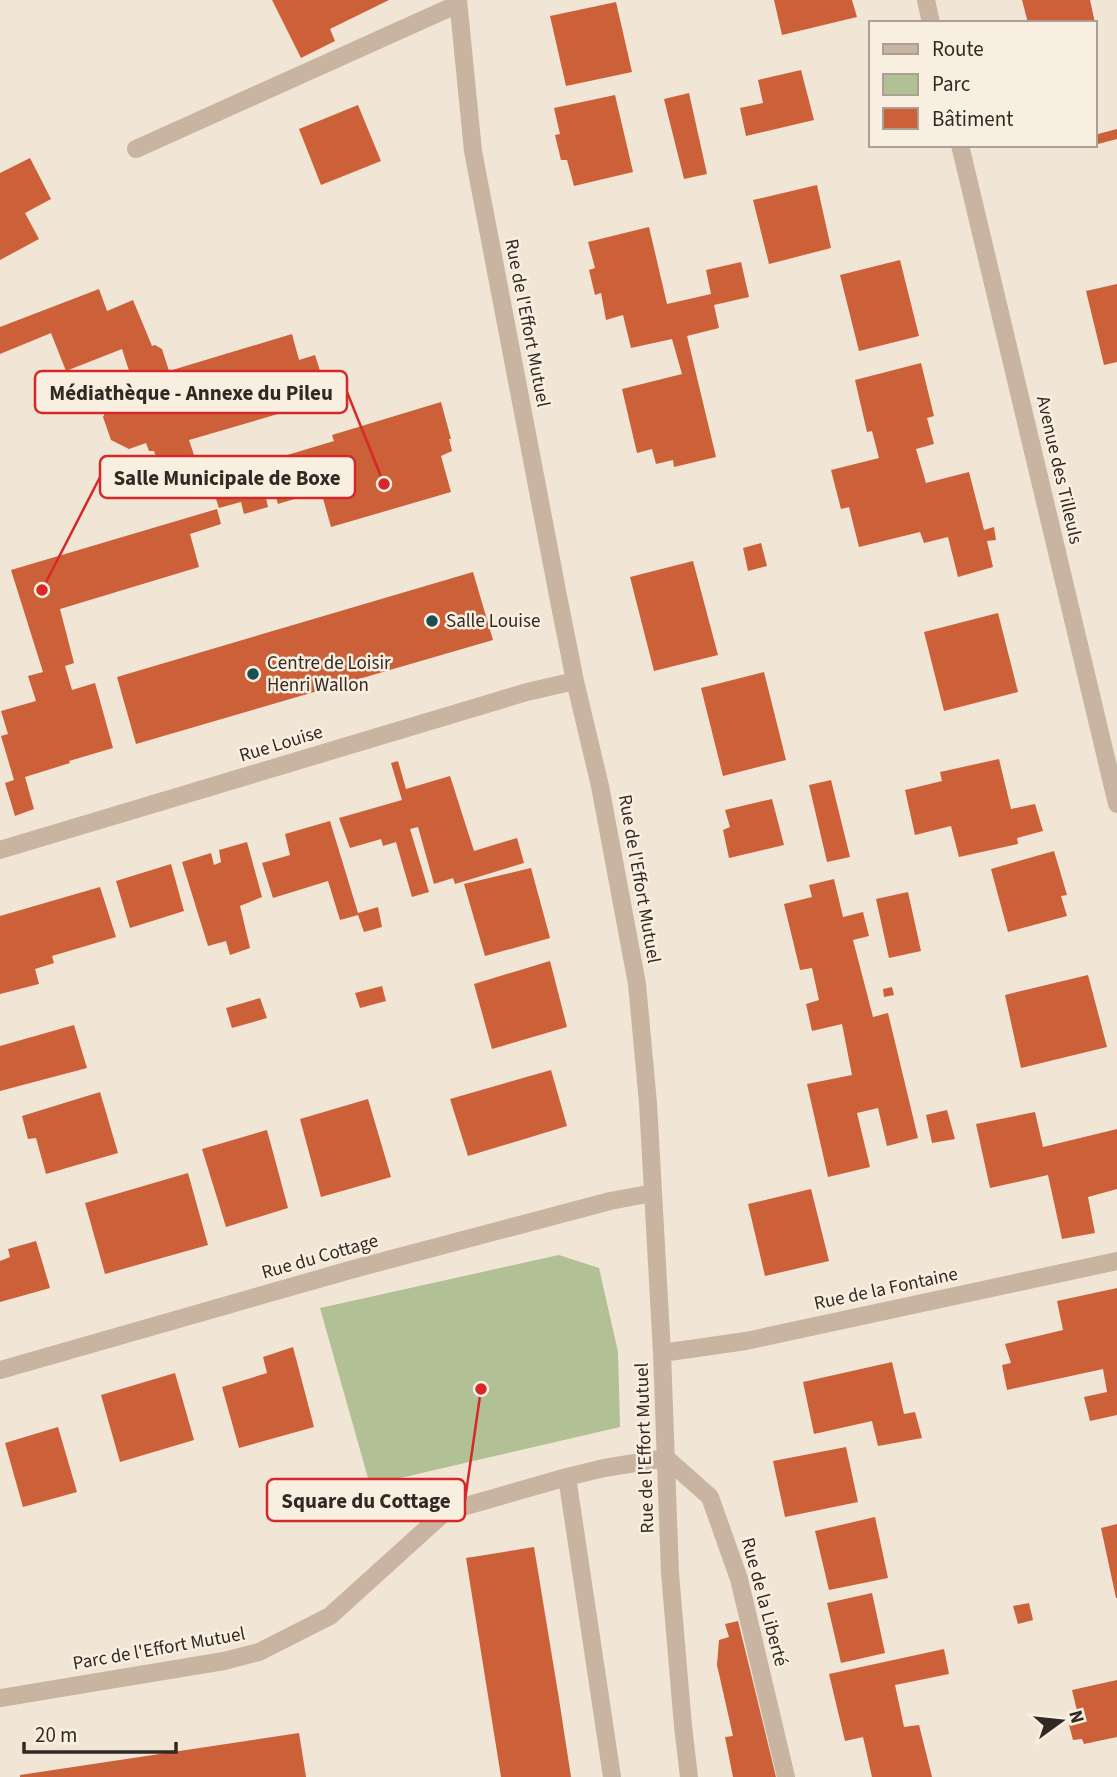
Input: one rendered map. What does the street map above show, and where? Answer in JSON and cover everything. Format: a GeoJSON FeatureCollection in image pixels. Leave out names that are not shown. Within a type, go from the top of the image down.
{"type":"FeatureCollection","features":[{"type":"Feature","properties":{"kind":"street"},"geometry":{"type":"LineString","coordinates":[[926,0],[931,21]]}},
{"type":"Feature","properties":{"kind":"street"},"geometry":{"type":"LineString","coordinates":[[136,149],[458,2]]}},
{"type":"Feature","properties":{"kind":"street","name":"Rue de l'Effort Mutuel"},"geometry":{"type":"LineString","coordinates":[[458,2],[473,151],[575,681],[600,786],[637,984],[648,1103],[662,1353],[670,1573],[689,1777]]}},
{"type":"Feature","properties":{"kind":"street","name":"Avenue des Tilleuls"},"geometry":{"type":"LineString","coordinates":[[960,147],[1117,804]]}},
{"type":"Feature","properties":{"kind":"street","name":"Rue Louise"},"geometry":{"type":"LineString","coordinates":[[0,850],[527,692],[575,681]]}},
{"type":"Feature","properties":{"kind":"street","name":"Rue du Cottage"},"geometry":{"type":"LineString","coordinates":[[0,1370],[350,1270],[610,1201],[653,1193]]}},
{"type":"Feature","properties":{"kind":"street","name":"Rue de la Fontaine"},"geometry":{"type":"LineString","coordinates":[[662,1353],[746,1341],[1117,1261]]}},
{"type":"Feature","properties":{"kind":"street","name":"Parc de l'Effort Mutuel"},"geometry":{"type":"LineString","coordinates":[[0,1698],[224,1661],[259,1652],[330,1616],[445,1512],[566,1477],[666,1458]]}},
{"type":"Feature","properties":{"kind":"street","name":"Rue de la Liberté"},"geometry":{"type":"LineString","coordinates":[[666,1458],[710,1497],[739,1579],[786,1777]]}},
{"type":"Feature","properties":{"kind":"street"},"geometry":{"type":"LineString","coordinates":[[566,1477],[612,1777]]}},
{"type":"Feature","properties":{"kind":"green space"},"geometry":{"type":"Polygon","coordinates":[[[559,1255],[599,1268],[618,1352],[620,1427],[370,1485],[320,1308],[559,1255]]]}},
{"type":"Feature","properties":{"kind":"building"},"geometry":{"type":"Polygon","coordinates":[[[272,0],[389,0],[330,29],[335,41],[301,58],[272,0]]]}},
{"type":"Feature","properties":{"kind":"building"},"geometry":{"type":"Polygon","coordinates":[[[774,0],[852,0],[857,17],[782,35],[774,0]]]}},
{"type":"Feature","properties":{"kind":"building"},"geometry":{"type":"Polygon","coordinates":[[[1022,0],[1090,0],[1095,21],[1027,21],[1022,0]]]}},
{"type":"Feature","properties":{"kind":"building"},"geometry":{"type":"Polygon","coordinates":[[[616,2],[632,72],[566,86],[550,16],[616,2]]]}},
{"type":"Feature","properties":{"kind":"building"},"geometry":{"type":"Polygon","coordinates":[[[801,70],[814,120],[746,136],[740,108],[763,103],[758,80],[801,70]]]}},
{"type":"Feature","properties":{"kind":"building"},"geometry":{"type":"Polygon","coordinates":[[[689,93],[707,174],[684,179],[664,99],[689,93]]]}},
{"type":"Feature","properties":{"kind":"building"},"geometry":{"type":"Polygon","coordinates":[[[615,95],[633,172],[574,186],[567,160],[561,160],[555,135],[560,134],[554,108],[615,95]]]}},
{"type":"Feature","properties":{"kind":"building"},"geometry":{"type":"Polygon","coordinates":[[[358,105],[381,161],[321,185],[299,129],[358,105]]]}},
{"type":"Feature","properties":{"kind":"building"},"geometry":{"type":"Polygon","coordinates":[[[1117,129],[1117,139],[1096,144],[1096,134],[1117,129]]]}},
{"type":"Feature","properties":{"kind":"building"},"geometry":{"type":"Polygon","coordinates":[[[30,158],[51,199],[25,213],[39,239],[0,260],[0,173],[30,158]]]}},
{"type":"Feature","properties":{"kind":"building"},"geometry":{"type":"Polygon","coordinates":[[[817,185],[831,248],[769,264],[753,200],[817,185]]]}},
{"type":"Feature","properties":{"kind":"building"},"geometry":{"type":"Polygon","coordinates":[[[649,227],[667,304],[711,294],[706,270],[741,262],[749,297],[714,305],[719,328],[687,336],[716,457],[674,467],[673,460],[656,464],[652,449],[637,453],[622,389],[682,374],[672,339],[631,348],[623,315],[606,320],[601,293],[595,295],[589,270],[595,268],[588,242],[649,227]]]}},
{"type":"Feature","properties":{"kind":"building"},"geometry":{"type":"Polygon","coordinates":[[[900,260],[919,336],[859,351],[840,275],[900,260]]]}},
{"type":"Feature","properties":{"kind":"building"},"geometry":{"type":"Polygon","coordinates":[[[1117,284],[1117,362],[1104,365],[1086,291],[1117,284]]]}},
{"type":"Feature","properties":{"kind":"building"},"geometry":{"type":"Polygon","coordinates":[[[99,289],[107,311],[133,300],[152,346],[162,349],[169,371],[292,334],[299,360],[315,355],[321,374],[305,379],[312,404],[189,440],[195,458],[188,469],[170,474],[159,466],[154,451],[149,451],[146,443],[129,449],[111,440],[103,417],[115,394],[130,388],[128,382],[132,380],[122,349],[66,371],[51,333],[0,354],[0,327],[99,289]]]}},
{"type":"Feature","properties":{"kind":"building"},"geometry":{"type":"Polygon","coordinates":[[[921,363],[934,416],[927,418],[934,444],[916,449],[926,483],[969,472],[984,530],[994,527],[996,540],[987,541],[993,567],[958,577],[948,537],[924,543],[920,532],[859,547],[849,507],[841,509],[831,470],[879,458],[872,431],[867,432],[855,380],[921,363]]]}},
{"type":"Feature","properties":{"kind":"building"},"geometry":{"type":"Polygon","coordinates":[[[441,402],[452,451],[441,456],[451,492],[331,527],[321,491],[278,504],[274,491],[265,494],[268,507],[244,514],[241,502],[219,508],[207,472],[236,463],[237,470],[334,441],[332,435],[441,402]]]}},
{"type":"Feature","properties":{"kind":"building"},"geometry":{"type":"Polygon","coordinates":[[[217,509],[221,524],[190,534],[199,567],[60,609],[74,663],[65,666],[72,690],[95,683],[113,748],[25,777],[34,809],[15,816],[5,783],[14,780],[1,736],[8,734],[1,711],[36,701],[28,676],[43,672],[11,570],[217,509]]]}},
{"type":"Feature","properties":{"kind":"building"},"geometry":{"type":"Polygon","coordinates":[[[761,543],[767,566],[748,571],[743,548],[761,543]]]}},
{"type":"Feature","properties":{"kind":"building"},"geometry":{"type":"Polygon","coordinates":[[[693,561],[718,655],[654,671],[630,577],[693,561]]]}},
{"type":"Feature","properties":{"kind":"building","name":"Centre de Loisir Henri Wallon"},"geometry":{"type":"Polygon","coordinates":[[[473,572],[493,640],[136,744],[117,677],[473,572]]]}},
{"type":"Feature","properties":{"kind":"building"},"geometry":{"type":"Polygon","coordinates":[[[998,613],[1018,692],[944,711],[924,632],[998,613]]]}},
{"type":"Feature","properties":{"kind":"building"},"geometry":{"type":"Polygon","coordinates":[[[764,672],[786,760],[723,776],[701,688],[764,672]]]}},
{"type":"Feature","properties":{"kind":"building"},"geometry":{"type":"Polygon","coordinates":[[[999,759],[1011,809],[1035,804],[1043,831],[1017,838],[1018,844],[959,857],[951,826],[915,835],[905,790],[942,781],[940,772],[999,759]]]}},
{"type":"Feature","properties":{"kind":"building"},"geometry":{"type":"Polygon","coordinates":[[[398,761],[406,789],[450,776],[474,851],[517,838],[524,863],[455,884],[453,878],[434,884],[418,827],[410,829],[429,892],[412,897],[396,842],[383,846],[381,839],[350,848],[339,818],[402,800],[391,763],[398,761]]]}},
{"type":"Feature","properties":{"kind":"building"},"geometry":{"type":"Polygon","coordinates":[[[831,780],[850,857],[827,862],[809,785],[831,780]]]}},
{"type":"Feature","properties":{"kind":"building"},"geometry":{"type":"Polygon","coordinates":[[[772,799],[784,845],[729,858],[723,830],[730,827],[725,810],[772,799]]]}},
{"type":"Feature","properties":{"kind":"building"},"geometry":{"type":"Polygon","coordinates":[[[330,821],[358,913],[378,907],[382,927],[364,932],[358,915],[340,920],[328,881],[273,898],[262,863],[290,855],[285,834],[330,821]]]}},
{"type":"Feature","properties":{"kind":"building"},"geometry":{"type":"Polygon","coordinates":[[[247,842],[262,897],[240,906],[250,948],[230,955],[226,941],[208,946],[182,862],[211,853],[214,865],[221,862],[219,850],[247,842]]]}},
{"type":"Feature","properties":{"kind":"building"},"geometry":{"type":"Polygon","coordinates":[[[1054,851],[1067,895],[1061,896],[1067,916],[1008,932],[991,869],[1054,851]]]}},
{"type":"Feature","properties":{"kind":"building"},"geometry":{"type":"Polygon","coordinates":[[[171,864],[184,911],[130,928],[116,881],[171,864]]]}},
{"type":"Feature","properties":{"kind":"building"},"geometry":{"type":"Polygon","coordinates":[[[531,868],[550,938],[485,956],[464,884],[531,868]]]}},
{"type":"Feature","properties":{"kind":"building"},"geometry":{"type":"Polygon","coordinates":[[[834,879],[843,917],[863,912],[869,936],[853,940],[873,1017],[888,1013],[918,1138],[887,1146],[878,1108],[857,1113],[870,1167],[828,1177],[807,1084],[852,1075],[842,1024],[812,1031],[806,1004],[819,1000],[812,968],[800,970],[784,904],[812,897],[809,885],[834,879]]]}},
{"type":"Feature","properties":{"kind":"building"},"geometry":{"type":"Polygon","coordinates":[[[100,887],[116,937],[52,956],[54,963],[35,969],[39,984],[0,994],[0,916],[100,887]]]}},
{"type":"Feature","properties":{"kind":"building"},"geometry":{"type":"Polygon","coordinates":[[[908,892],[921,951],[889,958],[876,899],[908,892]]]}},
{"type":"Feature","properties":{"kind":"building"},"geometry":{"type":"Polygon","coordinates":[[[550,961],[567,1027],[492,1049],[474,984],[550,961]]]}},
{"type":"Feature","properties":{"kind":"building"},"geometry":{"type":"Polygon","coordinates":[[[1088,975],[1107,1047],[1021,1068],[1005,995],[1088,975]]]}},
{"type":"Feature","properties":{"kind":"building"},"geometry":{"type":"Polygon","coordinates":[[[382,986],[386,1001],[360,1008],[355,993],[382,986]]]}},
{"type":"Feature","properties":{"kind":"building"},"geometry":{"type":"Polygon","coordinates":[[[892,987],[894,995],[884,997],[883,989],[892,987]]]}},
{"type":"Feature","properties":{"kind":"building"},"geometry":{"type":"Polygon","coordinates":[[[260,998],[267,1018],[232,1028],[226,1008],[260,998]]]}},
{"type":"Feature","properties":{"kind":"building"},"geometry":{"type":"Polygon","coordinates":[[[74,1025],[87,1068],[0,1091],[0,1046],[74,1025]]]}},
{"type":"Feature","properties":{"kind":"building"},"geometry":{"type":"Polygon","coordinates":[[[551,1070],[567,1126],[468,1156],[450,1099],[551,1070]]]}},
{"type":"Feature","properties":{"kind":"building"},"geometry":{"type":"Polygon","coordinates":[[[100,1092],[118,1153],[46,1174],[36,1138],[28,1139],[22,1116],[100,1092]]]}},
{"type":"Feature","properties":{"kind":"building"},"geometry":{"type":"Polygon","coordinates":[[[368,1099],[391,1177],[321,1197],[300,1119],[368,1099]]]}},
{"type":"Feature","properties":{"kind":"building"},"geometry":{"type":"Polygon","coordinates":[[[947,1110],[955,1139],[932,1143],[926,1115],[947,1110]]]}},
{"type":"Feature","properties":{"kind":"building"},"geometry":{"type":"Polygon","coordinates":[[[1035,1112],[1043,1147],[1117,1129],[1117,1189],[1088,1197],[1095,1233],[1062,1239],[1048,1175],[990,1188],[976,1124],[1035,1112]]]}},
{"type":"Feature","properties":{"kind":"building"},"geometry":{"type":"Polygon","coordinates":[[[267,1130],[288,1208],[226,1227],[202,1149],[267,1130]]]}},
{"type":"Feature","properties":{"kind":"building"},"geometry":{"type":"Polygon","coordinates":[[[188,1173],[208,1245],[105,1274],[85,1203],[188,1173]]]}},
{"type":"Feature","properties":{"kind":"building"},"geometry":{"type":"Polygon","coordinates":[[[811,1189],[829,1261],[765,1276],[748,1204],[811,1189]]]}},
{"type":"Feature","properties":{"kind":"building"},"geometry":{"type":"Polygon","coordinates":[[[36,1241],[50,1288],[0,1302],[0,1261],[10,1257],[8,1249],[36,1241]]]}},
{"type":"Feature","properties":{"kind":"building"},"geometry":{"type":"Polygon","coordinates":[[[1117,1288],[1117,1415],[1090,1421],[1084,1397],[1107,1392],[1103,1369],[1007,1390],[1002,1365],[1011,1363],[1005,1344],[1063,1330],[1057,1301],[1117,1288]]]}},
{"type":"Feature","properties":{"kind":"building"},"geometry":{"type":"Polygon","coordinates":[[[293,1347],[314,1427],[239,1448],[222,1387],[267,1373],[263,1357],[293,1347]]]}},
{"type":"Feature","properties":{"kind":"building"},"geometry":{"type":"Polygon","coordinates":[[[892,1362],[904,1414],[915,1412],[922,1438],[878,1446],[872,1421],[814,1434],[803,1382],[892,1362]]]}},
{"type":"Feature","properties":{"kind":"building"},"geometry":{"type":"Polygon","coordinates":[[[175,1373],[194,1440],[120,1462],[101,1395],[175,1373]]]}},
{"type":"Feature","properties":{"kind":"building"},"geometry":{"type":"Polygon","coordinates":[[[58,1427],[77,1492],[23,1507],[5,1443],[58,1427]]]}},
{"type":"Feature","properties":{"kind":"building"},"geometry":{"type":"Polygon","coordinates":[[[846,1447],[858,1502],[785,1517],[773,1461],[846,1447]]]}},
{"type":"Feature","properties":{"kind":"building"},"geometry":{"type":"Polygon","coordinates":[[[875,1517],[888,1578],[829,1590],[815,1531],[875,1517]]]}},
{"type":"Feature","properties":{"kind":"building"},"geometry":{"type":"Polygon","coordinates":[[[1117,1524],[1117,1598],[1116,1598],[1101,1528],[1117,1524]]]}},
{"type":"Feature","properties":{"kind":"building"},"geometry":{"type":"Polygon","coordinates":[[[534,1547],[571,1777],[501,1777],[466,1558],[534,1547]]]}},
{"type":"Feature","properties":{"kind":"building"},"geometry":{"type":"Polygon","coordinates":[[[872,1593],[885,1653],[841,1663],[827,1603],[872,1593]]]}},
{"type":"Feature","properties":{"kind":"building"},"geometry":{"type":"Polygon","coordinates":[[[1029,1603],[1033,1620],[1018,1624],[1013,1606],[1029,1603]]]}},
{"type":"Feature","properties":{"kind":"building"},"geometry":{"type":"Polygon","coordinates":[[[738,1621],[776,1777],[733,1777],[725,1737],[733,1736],[717,1665],[719,1640],[729,1637],[725,1624],[738,1621]]]}},
{"type":"Feature","properties":{"kind":"building"},"geometry":{"type":"Polygon","coordinates":[[[944,1649],[949,1674],[895,1685],[904,1727],[919,1725],[932,1777],[872,1777],[863,1737],[845,1741],[829,1674],[944,1649]]]}},
{"type":"Feature","properties":{"kind":"building"},"geometry":{"type":"Polygon","coordinates":[[[1117,1680],[1117,1737],[1084,1744],[1082,1739],[1073,1740],[1069,1725],[1080,1723],[1072,1690],[1117,1680]]]}},
{"type":"Feature","properties":{"kind":"building"},"geometry":{"type":"Polygon","coordinates":[[[299,1733],[306,1777],[20,1777],[20,1775],[299,1733]]]}},
{"type":"Feature","properties":{"kind":"place","name":"Médiathèque - Annexe du Pileu"},"geometry":{"type":"Point","coordinates":[384,484]}},
{"type":"Feature","properties":{"kind":"place","name":"Salle Municipale de Boxe"},"geometry":{"type":"Point","coordinates":[42,590]}},
{"type":"Feature","properties":{"kind":"place","name":"Salle Louise"},"geometry":{"type":"Point","coordinates":[432,621]}},
{"type":"Feature","properties":{"kind":"place","name":"Centre de Loisir Henri Wallon"},"geometry":{"type":"Point","coordinates":[253,674]}},
{"type":"Feature","properties":{"kind":"place","name":"Square du Cottage"},"geometry":{"type":"Point","coordinates":[481,1389]}}]}
